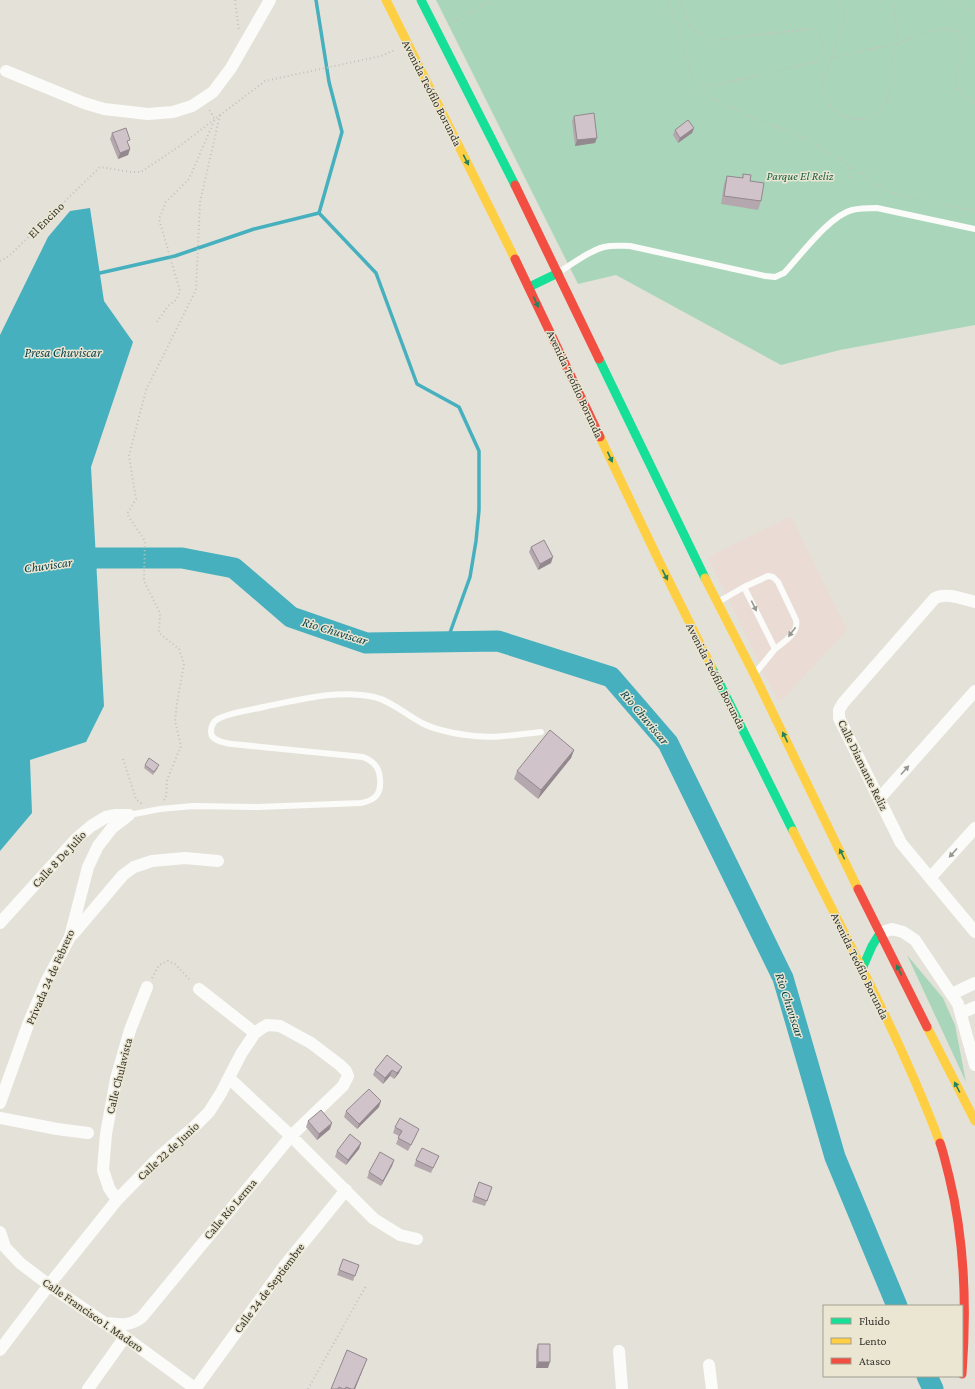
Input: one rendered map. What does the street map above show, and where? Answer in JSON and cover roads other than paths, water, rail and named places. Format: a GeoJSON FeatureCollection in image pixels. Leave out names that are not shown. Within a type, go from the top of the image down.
{"type":"FeatureCollection","features":[{"type":"Feature","properties":{"kind":"main road","name":"Avenida Teófilo Borunda"},"geometry":{"type":"LineString","coordinates":[[386,0],[530,287],[659,562],[862,969],[926,1106],[942,1149],[954,1197],[960,1234],[964,1273],[963,1362]]}},
{"type":"Feature","properties":{"kind":"main road"},"geometry":{"type":"LineString","coordinates":[[421,0],[538,230],[717,603],[754,674],[880,933],[975,1121]]}},
{"type":"Feature","properties":{"kind":"main road"},"geometry":{"type":"LineString","coordinates":[[530,287],[558,273]]}},
{"type":"Feature","properties":{"kind":"main road"},"geometry":{"type":"LineString","coordinates":[[862,969],[873,942],[880,933]]}},
{"type":"Feature","properties":{"kind":"main road"},"geometry":{"type":"LineString","coordinates":[[964,1273],[971,1280]]}},
{"type":"Feature","properties":{"kind":"main road"},"geometry":{"type":"LineString","coordinates":[[964,1347],[975,1336]]}},
{"type":"Feature","properties":{"kind":"street"},"geometry":{"type":"LineString","coordinates":[[6,71],[84,103],[104,109],[148,114],[173,112],[192,106],[213,92],[230,68],[270,0]]}},
{"type":"Feature","properties":{"kind":"street","name":"Calle Diamante Reliz"},"geometry":{"type":"LineString","coordinates":[[975,602],[947,595],[941,595],[935,598],[840,707],[838,713],[839,718],[901,843],[975,932]]}},
{"type":"Feature","properties":{"kind":"street"},"geometry":{"type":"LineString","coordinates":[[879,799],[975,692]]}},
{"type":"Feature","properties":{"kind":"street","name":"Calle 8 De Julio"},"geometry":{"type":"LineString","coordinates":[[0,923],[76,839],[91,826],[106,817],[129,815]]}},
{"type":"Feature","properties":{"kind":"street","name":"Privada 24 de Febrero"},"geometry":{"type":"LineString","coordinates":[[0,1103],[29,1022],[46,982],[70,937],[88,867],[98,846],[112,828],[129,815]]}},
{"type":"Feature","properties":{"kind":"street"},"geometry":{"type":"LineString","coordinates":[[930,878],[975,828]]}},
{"type":"Feature","properties":{"kind":"street"},"geometry":{"type":"LineString","coordinates":[[70,937],[123,875],[134,867],[152,861],[185,858],[218,862]]}},
{"type":"Feature","properties":{"kind":"street"},"geometry":{"type":"LineString","coordinates":[[880,933],[892,929],[903,932],[915,940],[958,1004],[975,1065]]}},
{"type":"Feature","properties":{"kind":"street"},"geometry":{"type":"LineString","coordinates":[[952,994],[975,983]]}},
{"type":"Feature","properties":{"kind":"street","name":"Calle Chulavista"},"geometry":{"type":"LineString","coordinates":[[117,1200],[109,1188],[104,1170],[106,1134],[116,1078],[130,1030],[147,987]]}},
{"type":"Feature","properties":{"kind":"street"},"geometry":{"type":"LineString","coordinates":[[199,989],[255,1033]]}},
{"type":"Feature","properties":{"kind":"street"},"geometry":{"type":"LineString","coordinates":[[961,1013],[975,1007]]}},
{"type":"Feature","properties":{"kind":"street","name":"Calle Río Lerma"},"geometry":{"type":"LineString","coordinates":[[104,1323],[123,1324],[134,1322],[142,1316],[291,1136],[346,1082],[348,1076],[346,1071],[340,1065],[311,1043],[280,1026],[267,1025],[255,1033]]}},
{"type":"Feature","properties":{"kind":"street","name":"Calle 22 de Junio"},"geometry":{"type":"LineString","coordinates":[[0,1350],[49,1285],[117,1200],[160,1156],[209,1112],[221,1094],[241,1054],[255,1033]]}},
{"type":"Feature","properties":{"kind":"street"},"geometry":{"type":"LineString","coordinates":[[229,1078],[291,1136],[374,1219],[400,1235],[417,1239]]}},
{"type":"Feature","properties":{"kind":"street"},"geometry":{"type":"LineString","coordinates":[[0,1118],[57,1129],[88,1133]]}},
{"type":"Feature","properties":{"kind":"street","name":"Calle 24 de Septiembre"},"geometry":{"type":"LineString","coordinates":[[195,1389],[285,1265],[346,1190]]}},
{"type":"Feature","properties":{"kind":"street","name":"Calle Francisco I. Madero"},"geometry":{"type":"LineString","coordinates":[[0,1232],[5,1247],[10,1255],[49,1285],[126,1337],[195,1389]]}},
{"type":"Feature","properties":{"kind":"street"},"geometry":{"type":"LineString","coordinates":[[88,1389],[126,1337]]}},
{"type":"Feature","properties":{"kind":"street"},"geometry":{"type":"LineString","coordinates":[[619,1351],[622,1389]]}},
{"type":"Feature","properties":{"kind":"street"},"geometry":{"type":"LineString","coordinates":[[709,1365],[712,1389]]}},
{"type":"Feature","properties":{"kind":"lane"},"geometry":{"type":"LineString","coordinates":[[558,273],[602,247],[615,245],[630,246],[775,277],[784,273],[830,222],[851,210],[863,208],[877,208],[975,229]]}},
{"type":"Feature","properties":{"kind":"lane"},"geometry":{"type":"LineString","coordinates":[[717,603],[744,587],[768,576],[773,577],[778,582],[797,625],[792,634],[775,649],[754,674]]}},
{"type":"Feature","properties":{"kind":"lane"},"geometry":{"type":"LineString","coordinates":[[744,587],[775,649]]}},
{"type":"Feature","properties":{"kind":"lane"},"geometry":{"type":"LineString","coordinates":[[129,815],[151,810],[193,806],[258,807],[361,803],[375,798],[380,785],[378,771],[376,765],[363,757],[232,744],[215,739],[211,735],[211,730],[214,723],[219,718],[292,701],[338,695],[375,697],[395,706],[422,724],[458,734],[479,737],[499,737],[541,732]]}},
{"type":"Feature","properties":{"kind":"water","name":"Presa Chuviscar"},"geometry":{"type":"Polygon","coordinates":[[[90,208],[104,301],[133,342],[91,467],[104,706],[86,742],[30,760],[32,813],[0,851],[0,335],[48,237],[70,211],[90,208]]]}},
{"type":"Feature","properties":{"kind":"waterway"},"geometry":{"type":"LineString","coordinates":[[316,0],[329,82],[342,132],[319,213]]}},
{"type":"Feature","properties":{"kind":"waterway"},"geometry":{"type":"LineString","coordinates":[[100,273],[175,256],[254,229],[319,213],[376,273],[417,384],[459,407],[479,451],[479,510],[470,577],[447,641]]}},
{"type":"Feature","properties":{"kind":"waterway","name":"Rio Chuviscar"},"geometry":{"type":"LineString","coordinates":[[68,562],[96,558],[182,558],[234,568],[291,617],[366,643],[498,641],[611,677],[668,743],[783,978],[835,1157],[897,1305]]}},
{"type":"Feature","properties":{"kind":"waterway","name":"Rio Chuviscar"},"geometry":{"type":"LineString","coordinates":[[927,1377],[933,1389]]}},
{"type":"Feature","properties":{"kind":"park label","name":"Parque El Reliz"},"geometry":{"type":"Point","coordinates":[800,176]}},
{"type":"Feature","properties":{"kind":"water label","name":"Chuviscar"},"geometry":{"type":"Point","coordinates":[48,565]}}]}
